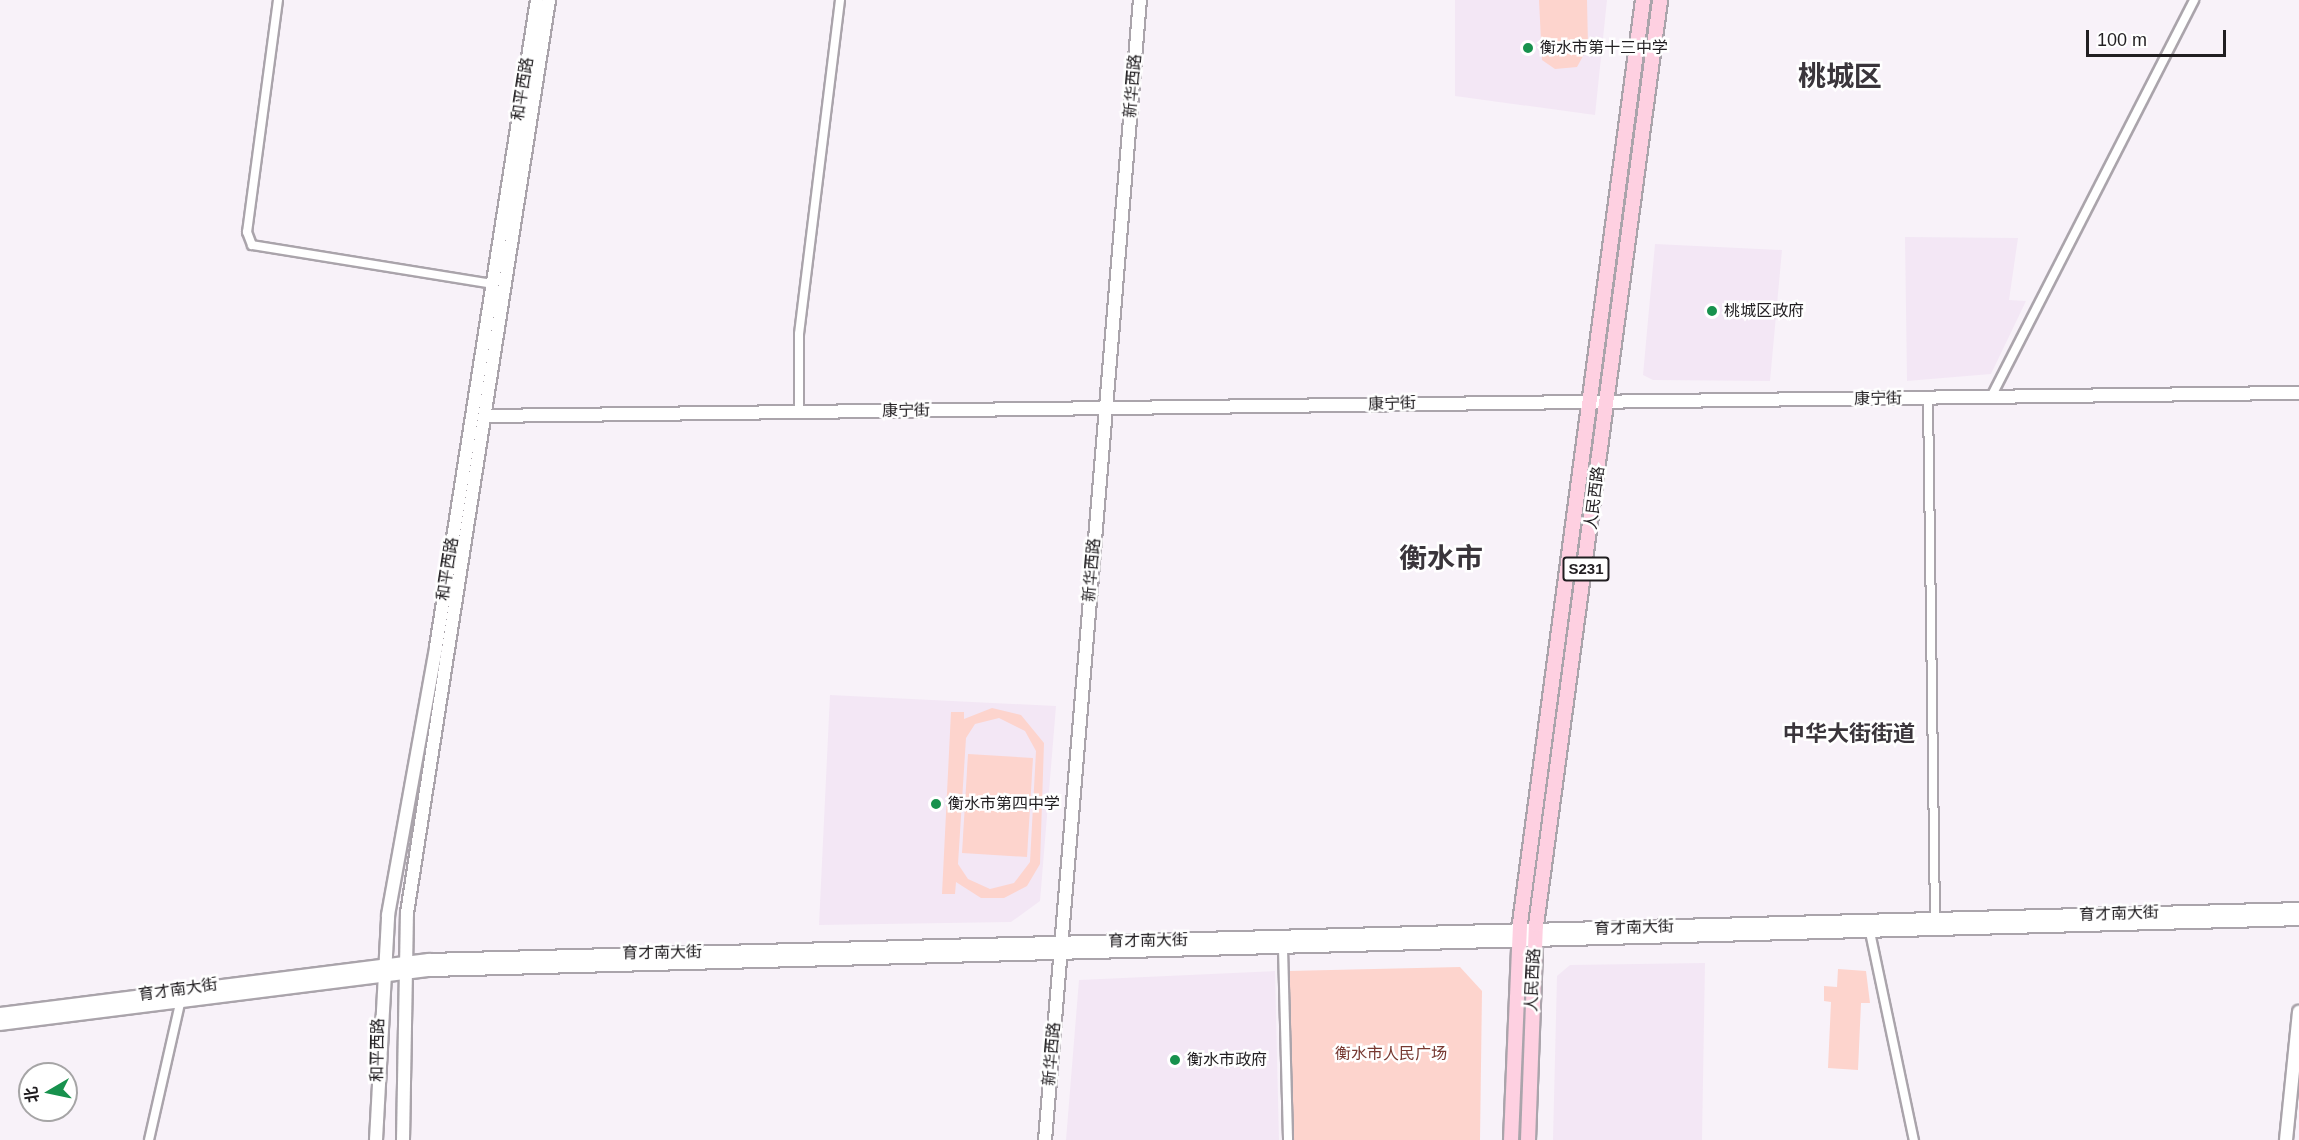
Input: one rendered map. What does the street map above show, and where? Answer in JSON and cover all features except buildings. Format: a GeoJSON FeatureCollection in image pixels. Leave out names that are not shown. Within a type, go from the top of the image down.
{"type":"FeatureCollection","features":[{"type":"Feature","properties":{"kind":"main road","name":"和平西路"},"geometry":{"type":"LineString","coordinates":[[376,1140],[382,969],[537,0]]}},
{"type":"Feature","properties":{"kind":"main road","name":"和平西路"},"geometry":{"type":"LineString","coordinates":[[403,1140],[407,913],[549,0]]}},
{"type":"Feature","properties":{"kind":"main road","name":"新华西路"},"geometry":{"type":"LineString","coordinates":[[1045,1140],[1140,0]]}},
{"type":"Feature","properties":{"kind":"main road","name":"人民西路"},"geometry":{"type":"LineString","coordinates":[[1511,1140],[1519,936],[1643,0]]}},
{"type":"Feature","properties":{"kind":"main road","name":"人民西路"},"geometry":{"type":"LineString","coordinates":[[1528,1140],[1536,936],[1660,0]]}},
{"type":"Feature","properties":{"kind":"main road","name":"康宁街"},"geometry":{"type":"LineString","coordinates":[[485,416],[1106,408],[1591,398],[1928,398],[2299,393]]}},
{"type":"Feature","properties":{"kind":"main road","name":"育才南大街"},"geometry":{"type":"LineString","coordinates":[[1536,936],[1935,920],[2299,909]]}},
{"type":"Feature","properties":{"kind":"main road","name":"育才南大街"},"geometry":{"type":"LineString","coordinates":[[0,1014],[405,967],[1519,936],[1870,932],[2299,919]]}},
{"type":"Feature","properties":{"kind":"main road","name":"育才南大街"},"geometry":{"type":"LineString","coordinates":[[1061,948],[1282,948],[1519,936]]}},
{"type":"Feature","properties":{"kind":"main road","name":"育才南大街"},"geometry":{"type":"LineString","coordinates":[[0,1024],[382,969]]}},
{"type":"Feature","properties":{"kind":"main road"},"geometry":{"type":"LineString","coordinates":[[2286,1140],[2299,1012]]}},
{"type":"Feature","properties":{"kind":"street"},"geometry":{"type":"LineString","coordinates":[[278,0],[247,232],[252,245],[493,284]]}},
{"type":"Feature","properties":{"kind":"street"},"geometry":{"type":"LineString","coordinates":[[799,412],[799,334],[840,0]]}},
{"type":"Feature","properties":{"kind":"street"},"geometry":{"type":"LineString","coordinates":[[1991,397],[2194,0]]}},
{"type":"Feature","properties":{"kind":"street"},"geometry":{"type":"LineString","coordinates":[[1928,398],[1935,920]]}},
{"type":"Feature","properties":{"kind":"street"},"geometry":{"type":"LineString","coordinates":[[1870,932],[1914,1140]]}},
{"type":"Feature","properties":{"kind":"street"},"geometry":{"type":"LineString","coordinates":[[1282,948],[1288,1140]]}},
{"type":"Feature","properties":{"kind":"street"},"geometry":{"type":"LineString","coordinates":[[149,1140],[181,999]]}},
{"type":"Feature","properties":{"kind":"shaded area","name":"衡水市第十三中学"},"geometry":{"type":"Polygon","coordinates":[[[1455,0],[1607,0],[1595,115],[1455,96],[1455,0]]]}},
{"type":"Feature","properties":{"kind":"shaded area"},"geometry":{"type":"Polygon","coordinates":[[[1905,237],[2018,238],[2009,300],[2026,301],[1991,374],[1907,381],[1905,237]]]}},
{"type":"Feature","properties":{"kind":"shaded area","name":"桃城区政府"},"geometry":{"type":"Polygon","coordinates":[[[1655,244],[1782,250],[1770,381],[1653,380],[1643,375],[1655,244]]]}},
{"type":"Feature","properties":{"kind":"shaded area","name":"衡水市第四中学"},"geometry":{"type":"Polygon","coordinates":[[[830,695],[1056,706],[1040,901],[1011,922],[819,925],[830,695]]]}},
{"type":"Feature","properties":{"kind":"shaded area"},"geometry":{"type":"Polygon","coordinates":[[[1705,963],[1702,1140],[1553,1140],[1557,976],[1570,965],[1705,963]]]}},
{"type":"Feature","properties":{"kind":"shaded area","name":"衡水市政府"},"geometry":{"type":"Polygon","coordinates":[[[1275,971],[1279,1140],[1066,1140],[1079,980],[1275,971]]]}},
{"type":"Feature","properties":{"kind":"green space"},"geometry":{"type":"Polygon","coordinates":[[[1539,0],[1587,0],[1588,47],[1577,67],[1555,69],[1542,60],[1539,0]]]}},
{"type":"Feature","properties":{"kind":"green space"},"geometry":{"type":"Polygon","coordinates":[[[992,708],[1021,715],[1044,743],[1040,864],[1027,886],[1004,898],[981,898],[956,882],[955,894],[942,894],[951,712],[964,712],[964,719],[992,708]],[[999,718],[975,724],[966,738],[958,864],[968,879],[990,889],[1014,883],[1030,862],[1036,751],[1025,731],[999,718]]]}},
{"type":"Feature","properties":{"kind":"green space"},"geometry":{"type":"Polygon","coordinates":[[[968,754],[1033,758],[1027,857],[962,853],[968,754]]]}},
{"type":"Feature","properties":{"kind":"green space","name":"衡水市人民广场"},"geometry":{"type":"Polygon","coordinates":[[[1460,967],[1482,991],[1480,1140],[1293,1140],[1288,971],[1460,967]]]}},
{"type":"Feature","properties":{"kind":"green space"},"geometry":{"type":"Polygon","coordinates":[[[1838,969],[1866,971],[1870,1003],[1861,1003],[1858,1070],[1828,1068],[1831,1002],[1824,1001],[1824,986],[1837,987],[1838,969]]]}},
{"type":"Feature","properties":{"kind":"place","name":"衡水市第十三中学"},"geometry":{"type":"Point","coordinates":[1528,48]}},
{"type":"Feature","properties":{"kind":"place","name":"桃城区政府"},"geometry":{"type":"Point","coordinates":[1712,311]}},
{"type":"Feature","properties":{"kind":"place","name":"衡水市第四中学"},"geometry":{"type":"Point","coordinates":[936,804]}},
{"type":"Feature","properties":{"kind":"place","name":"衡水市政府"},"geometry":{"type":"Point","coordinates":[1175,1060]}},
{"type":"Feature","properties":{"kind":"district","name":"桃城区"},"geometry":{"type":"Point","coordinates":[1840,77]}},
{"type":"Feature","properties":{"kind":"district","name":"衡水市"},"geometry":{"type":"Point","coordinates":[1441,559]}},
{"type":"Feature","properties":{"kind":"district","name":"中华大街街道"},"geometry":{"type":"Point","coordinates":[1849,734]}}]}
